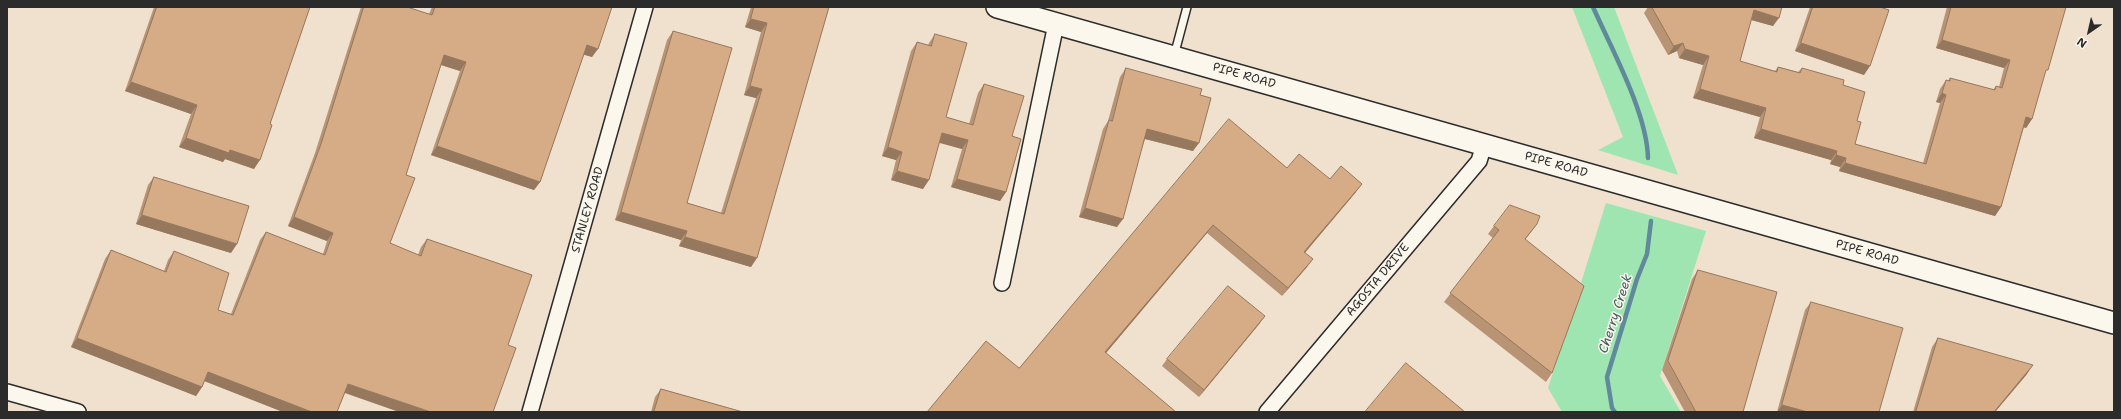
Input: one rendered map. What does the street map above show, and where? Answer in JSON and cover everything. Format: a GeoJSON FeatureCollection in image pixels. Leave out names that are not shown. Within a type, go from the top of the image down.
{"type":"FeatureCollection","features":[{"type":"Feature","properties":{"kind":"street","name":"STANLEY ROAD"},"geometry":{"type":"LineString","coordinates":[[530,412],[645,7]]}},
{"type":"Feature","properties":{"kind":"street","name":"PIPE ROAD"},"geometry":{"type":"LineString","coordinates":[[997,7],[2114,323]]}},
{"type":"Feature","properties":{"kind":"street"},"geometry":{"type":"LineString","coordinates":[[1002,283],[1056,24]]}},
{"type":"Feature","properties":{"kind":"street","name":"AGOSTA DRIVE"},"geometry":{"type":"LineString","coordinates":[[1267,412],[1479,161],[1484,145]]}},
{"type":"Feature","properties":{"kind":"street"},"geometry":{"type":"LineString","coordinates":[[7,392],[78,412]]}},
{"type":"Feature","properties":{"kind":"lane"},"geometry":{"type":"LineString","coordinates":[[1174,56],[1187,7]]}},
{"type":"Feature","properties":{"kind":"shaded area"},"geometry":{"type":"Polygon","coordinates":[[[7,7],[2114,7],[2114,412],[7,412],[7,7]]]}},
{"type":"Feature","properties":{"kind":"green space"},"geometry":{"type":"Polygon","coordinates":[[[1572,7],[1614,7],[1678,175],[1598,150],[1623,137],[1572,7]]]}},
{"type":"Feature","properties":{"kind":"green space"},"geometry":{"type":"Polygon","coordinates":[[[1606,203],[1706,231],[1660,376],[1681,412],[1562,412],[1548,388],[1606,203]]]}},
{"type":"Feature","properties":{"kind":"building"},"geometry":{"type":"Polygon","coordinates":[[[157,7],[310,7],[270,124],[272,125],[260,160],[230,150],[229,153],[186,138],[197,105],[131,82],[157,7]]]}},
{"type":"Feature","properties":{"kind":"building"},"geometry":{"type":"Polygon","coordinates":[[[364,7],[407,7],[432,15],[435,7],[612,7],[598,49],[587,45],[540,182],[437,146],[466,62],[444,55],[406,175],[415,178],[390,243],[421,256],[427,239],[532,275],[508,345],[516,348],[493,412],[431,412],[348,384],[337,412],[312,412],[208,372],[202,387],[77,338],[111,250],[166,272],[174,251],[229,273],[218,310],[233,315],[266,232],[325,255],[333,233],[294,217],[321,144],[364,7]]]}},
{"type":"Feature","properties":{"kind":"building"},"geometry":{"type":"Polygon","coordinates":[[[754,7],[829,7],[757,258],[685,237],[687,231],[621,212],[673,31],[732,48],[687,203],[724,214],[762,89],[750,86],[767,23],[751,19],[754,7]]]}},
{"type":"Feature","properties":{"kind":"building"},"geometry":{"type":"Polygon","coordinates":[[[1652,7],[1782,7],[1779,18],[1754,10],[1740,61],[1777,72],[1778,67],[1800,73],[1802,68],[1844,80],[1843,85],[1865,92],[1857,121],[1861,122],[1855,144],[1926,164],[1946,95],[1942,93],[1946,80],[1950,81],[1950,78],[1995,90],[1996,86],[2002,88],[2010,60],[1942,40],[1951,7],[2066,7],[2032,119],[2026,117],[2001,207],[1845,163],[1846,158],[1836,155],[1837,151],[1761,129],[1766,108],[1700,89],[1709,56],[1685,49],[1683,43],[1674,46],[1652,7]]]}},
{"type":"Feature","properties":{"kind":"building"},"geometry":{"type":"Polygon","coordinates":[[[1813,7],[1880,7],[1889,10],[1870,66],[1801,43],[1813,7]]]}},
{"type":"Feature","properties":{"kind":"building"},"geometry":{"type":"Polygon","coordinates":[[[935,34],[967,43],[946,117],[973,125],[984,84],[1024,96],[1012,136],[1021,139],[1006,192],[957,179],[968,140],[942,133],[929,180],[897,171],[902,152],[888,147],[917,42],[931,46],[935,34]]]}},
{"type":"Feature","properties":{"kind":"building"},"geometry":{"type":"Polygon","coordinates":[[[1126,68],[1202,89],[1200,95],[1211,98],[1199,143],[1147,129],[1123,219],[1085,208],[1109,120],[1112,121],[1126,68]]]}},
{"type":"Feature","properties":{"kind":"building"},"geometry":{"type":"Polygon","coordinates":[[[1229,119],[1287,168],[1299,154],[1330,179],[1341,166],[1362,184],[1304,252],[1313,259],[1288,288],[1213,225],[1105,352],[1176,412],[927,412],[986,341],[1019,368],[1229,119]]]}},
{"type":"Feature","properties":{"kind":"building"},"geometry":{"type":"Polygon","coordinates":[[[154,177],[249,206],[237,244],[142,215],[154,177]]]}},
{"type":"Feature","properties":{"kind":"building"},"geometry":{"type":"Polygon","coordinates":[[[1510,205],[1540,216],[1537,224],[1525,239],[1584,286],[1552,373],[1450,293],[1499,230],[1494,226],[1510,205]]]}},
{"type":"Feature","properties":{"kind":"building"},"geometry":{"type":"Polygon","coordinates":[[[1698,270],[1777,292],[1743,412],[1696,412],[1668,361],[1698,270]]]}},
{"type":"Feature","properties":{"kind":"building"},"geometry":{"type":"Polygon","coordinates":[[[1228,286],[1265,316],[1204,390],[1167,359],[1228,286]]]}},
{"type":"Feature","properties":{"kind":"building"},"geometry":{"type":"Polygon","coordinates":[[[1811,302],[1903,328],[1879,412],[1808,412],[1782,405],[1811,302]]]}},
{"type":"Feature","properties":{"kind":"building"},"geometry":{"type":"Polygon","coordinates":[[[1938,338],[2033,365],[1994,412],[1916,412],[1938,338]]]}},
{"type":"Feature","properties":{"kind":"building"},"geometry":{"type":"Polygon","coordinates":[[[1406,363],[1465,412],[1365,412],[1406,363]]]}},
{"type":"Feature","properties":{"kind":"building"},"geometry":{"type":"Polygon","coordinates":[[[661,389],[743,412],[654,412],[661,389]]]}},
{"type":"Feature","properties":{"kind":"waterway","name":"Cherry Creek"},"geometry":{"type":"LineString","coordinates":[[1593,7],[1627,82],[1642,121],[1648,158]]}},
{"type":"Feature","properties":{"kind":"waterway","name":"Cherry Creek"},"geometry":{"type":"LineString","coordinates":[[1615,412],[1612,408],[1607,377],[1637,279],[1647,254],[1651,221]]}}]}
